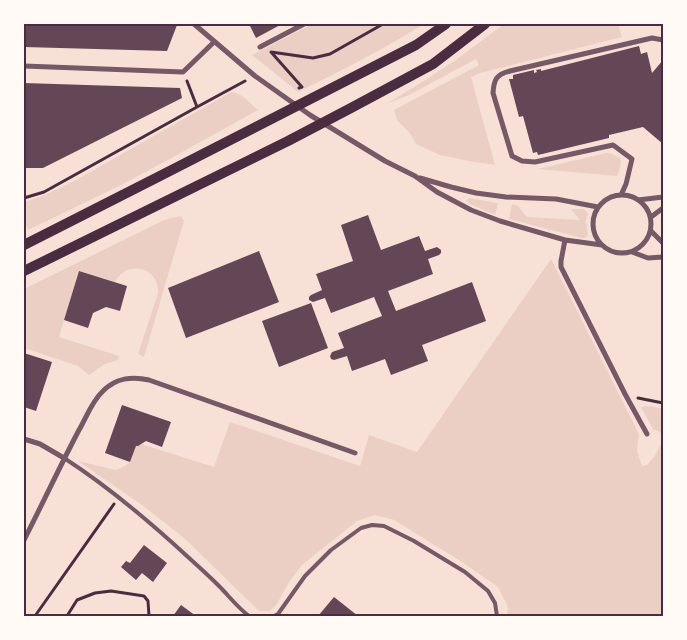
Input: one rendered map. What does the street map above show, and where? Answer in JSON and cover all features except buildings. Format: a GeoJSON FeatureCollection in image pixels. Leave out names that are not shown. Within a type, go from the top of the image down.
{"type":"FeatureCollection","features":[{"type":"Feature","properties":{"kind":"main road"},"geometry":{"type":"LineString","coordinates":[[24,245],[416,45],[446,24]]}},
{"type":"Feature","properties":{"kind":"main road"},"geometry":{"type":"LineString","coordinates":[[24,271],[351,108],[433,64],[485,24]]}},
{"type":"Feature","properties":{"kind":"street"},"geometry":{"type":"LineString","coordinates":[[194,24],[255,76],[310,115],[385,161],[415,176],[437,192],[471,210],[500,221],[565,240],[602,245]]}},
{"type":"Feature","properties":{"kind":"street"},"geometry":{"type":"LineString","coordinates":[[260,47],[304,24]]}},
{"type":"Feature","properties":{"kind":"street"},"geometry":{"type":"LineString","coordinates":[[621,195],[626,184],[632,159],[613,145],[535,162],[522,161],[512,156],[493,93],[494,82],[500,74],[510,71],[652,38],[663,40]]}},
{"type":"Feature","properties":{"kind":"street"},"geometry":{"type":"LineString","coordinates":[[24,66],[183,72],[214,42]]}},
{"type":"Feature","properties":{"kind":"street"},"geometry":{"type":"LineString","coordinates":[[415,176],[476,193],[506,197],[556,199],[598,207]]}},
{"type":"Feature","properties":{"kind":"street"},"geometry":{"type":"LineString","coordinates":[[621,195],[627,195],[638,200],[646,207],[651,217],[651,231],[648,238],[644,244],[632,252],[613,252],[597,240],[593,220],[598,207],[608,198],[621,195]]}},
{"type":"Feature","properties":{"kind":"street"},"geometry":{"type":"LineString","coordinates":[[638,200],[663,197]]}},
{"type":"Feature","properties":{"kind":"street"},"geometry":{"type":"LineString","coordinates":[[651,217],[663,208]]}},
{"type":"Feature","properties":{"kind":"street"},"geometry":{"type":"LineString","coordinates":[[651,231],[663,243]]}},
{"type":"Feature","properties":{"kind":"street"},"geometry":{"type":"LineString","coordinates":[[565,240],[561,267],[647,434]]}},
{"type":"Feature","properties":{"kind":"street"},"geometry":{"type":"LineString","coordinates":[[632,252],[648,258],[663,257]]}},
{"type":"Feature","properties":{"kind":"street"},"geometry":{"type":"LineString","coordinates":[[24,540],[50,491],[64,458],[93,405],[103,391],[118,380],[136,378],[149,380],[355,454]]}},
{"type":"Feature","properties":{"kind":"street"},"geometry":{"type":"LineString","coordinates":[[24,439],[40,444],[64,458]]}},
{"type":"Feature","properties":{"kind":"lane"},"geometry":{"type":"LineString","coordinates":[[64,458],[92,476],[119,497],[188,556],[249,616]]}},
{"type":"Feature","properties":{"kind":"lane"},"geometry":{"type":"LineString","coordinates":[[274,616],[278,614],[305,576],[331,550],[360,528],[372,525],[384,526],[464,572],[488,591],[495,603],[497,616]]}},
{"type":"Feature","properties":{"kind":"path"},"geometry":{"type":"LineString","coordinates":[[283,95],[302,87],[271,52],[314,58],[330,54],[383,24]]}},
{"type":"Feature","properties":{"kind":"path"},"geometry":{"type":"LineString","coordinates":[[183,72],[197,107]]}},
{"type":"Feature","properties":{"kind":"path"},"geometry":{"type":"LineString","coordinates":[[24,198],[44,192],[255,76]]}},
{"type":"Feature","properties":{"kind":"path"},"geometry":{"type":"LineString","coordinates":[[625,394],[663,403]]}},
{"type":"Feature","properties":{"kind":"path"},"geometry":{"type":"LineString","coordinates":[[35,616],[119,497]]}},
{"type":"Feature","properties":{"kind":"path"},"geometry":{"type":"LineString","coordinates":[[67,616],[77,600],[94,593],[111,591],[144,596],[148,601],[149,616]]}},
{"type":"Feature","properties":{"kind":"shaded area"},"geometry":{"type":"Polygon","coordinates":[[[312,24],[424,24],[298,92],[252,55],[312,24]]]}},
{"type":"Feature","properties":{"kind":"shaded area"},"geometry":{"type":"Polygon","coordinates":[[[504,24],[618,24],[622,37],[480,73],[471,77],[495,165],[440,155],[416,144],[409,132],[397,120],[394,110],[479,65],[476,59],[411,94],[386,104],[457,59],[504,24]]]}},
{"type":"Feature","properties":{"kind":"shaded area"},"geometry":{"type":"Polygon","coordinates":[[[231,92],[242,96],[258,110],[119,186],[28,230],[24,221],[24,202],[45,195],[78,179],[231,92]]]}},
{"type":"Feature","properties":{"kind":"shaded area"},"geometry":{"type":"Polygon","coordinates":[[[606,153],[620,158],[621,165],[617,176],[538,169],[606,153]]]}},
{"type":"Feature","properties":{"kind":"shaded area"},"geometry":{"type":"Polygon","coordinates":[[[469,198],[498,203],[495,215],[470,204],[467,201],[469,198]]]}},
{"type":"Feature","properties":{"kind":"shaded area"},"geometry":{"type":"Polygon","coordinates":[[[512,204],[518,206],[527,217],[580,220],[571,209],[584,209],[588,214],[586,220],[588,235],[582,238],[509,219],[512,204]]]}},
{"type":"Feature","properties":{"kind":"shaded area"},"geometry":{"type":"Polygon","coordinates":[[[181,216],[184,221],[144,357],[138,354],[158,293],[154,277],[141,269],[127,270],[115,282],[79,271],[59,337],[119,356],[118,360],[105,364],[89,375],[78,366],[24,348],[24,289],[162,221],[181,216]]]}},
{"type":"Feature","properties":{"kind":"shaded area"},"geometry":{"type":"Polygon","coordinates":[[[551,259],[639,434],[637,451],[642,466],[647,465],[654,457],[662,442],[661,433],[653,429],[641,407],[651,406],[663,409],[663,616],[507,616],[508,607],[498,587],[462,562],[394,520],[375,515],[357,521],[302,565],[289,582],[277,604],[270,611],[259,611],[184,538],[142,505],[78,461],[116,470],[130,462],[136,446],[141,444],[214,467],[230,422],[360,466],[369,435],[417,452],[551,259]]]}}]}
